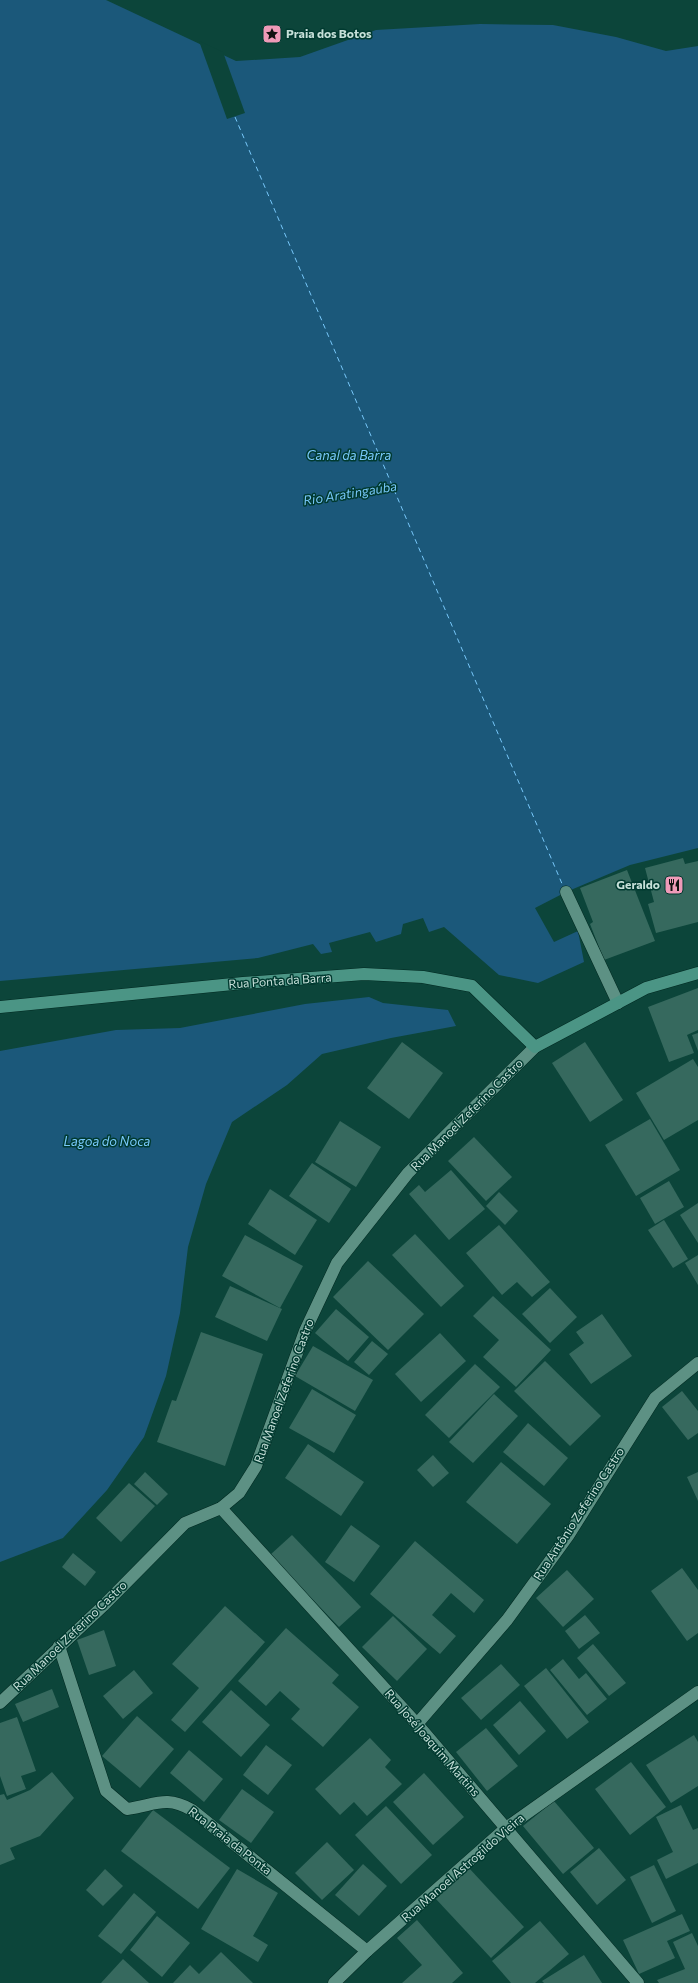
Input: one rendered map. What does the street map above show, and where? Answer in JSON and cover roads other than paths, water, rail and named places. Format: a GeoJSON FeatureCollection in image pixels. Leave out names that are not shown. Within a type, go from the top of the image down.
{"type":"FeatureCollection","features":[{"type":"Feature","properties":{"kind":"street"},"geometry":{"type":"LineString","coordinates":[[566,892],[618,1003]]}},
{"type":"Feature","properties":{"kind":"street"},"geometry":{"type":"LineString","coordinates":[[535,1047],[646,988],[698,973]]}},
{"type":"Feature","properties":{"kind":"street","name":"Rua Ponta da Barra"},"geometry":{"type":"LineString","coordinates":[[0,1007],[243,983],[364,974],[423,976],[472,986],[535,1047]]}},
{"type":"Feature","properties":{"kind":"street","name":"Rua Manoel Zeferino Castro"},"geometry":{"type":"LineString","coordinates":[[0,1703],[103,1606],[185,1523],[221,1508],[239,1493],[256,1466],[305,1331],[337,1262],[408,1173],[535,1047]]}},
{"type":"Feature","properties":{"kind":"street","name":"Rua Antônio Zeferino Castro"},"geometry":{"type":"LineString","coordinates":[[417,1724],[512,1613],[568,1536],[655,1398],[698,1363]]}},
{"type":"Feature","properties":{"kind":"street","name":"Rua José Joaquim Martins"},"geometry":{"type":"LineString","coordinates":[[221,1508],[417,1724],[638,1983]]}},
{"type":"Feature","properties":{"kind":"street","name":"Rua Praia da Ponta"},"geometry":{"type":"LineString","coordinates":[[59,1646],[106,1791],[127,1808],[145,1806],[165,1801],[179,1803],[192,1810],[368,1951]]}},
{"type":"Feature","properties":{"kind":"street","name":"Rua Manoel Astrogildo Vieira"},"geometry":{"type":"LineString","coordinates":[[334,1983],[506,1828],[698,1692]]}},
{"type":"Feature","properties":{"kind":"water","name":"Canal da Barra"},"geometry":{"type":"Polygon","coordinates":[[[0,0],[106,0],[236,61],[300,57],[376,30],[480,24],[553,25],[616,37],[666,51],[698,46],[698,848],[630,865],[566,892],[535,908],[554,942],[578,931],[584,962],[538,983],[499,975],[444,927],[429,932],[423,918],[403,924],[401,934],[376,942],[370,932],[329,943],[332,952],[321,954],[313,944],[258,958],[0,981],[0,0]]]}},
{"type":"Feature","properties":{"kind":"water","name":"Lagoa do Noca"},"geometry":{"type":"Polygon","coordinates":[[[369,997],[383,1003],[448,1010],[456,1026],[391,1038],[322,1054],[287,1085],[232,1122],[206,1184],[188,1247],[180,1313],[166,1376],[144,1437],[107,1490],[63,1538],[0,1562],[0,1051],[116,1030],[180,1028],[305,1004],[369,997]]]}},
{"type":"Feature","properties":{"kind":"place","name":"Praia dos Botos"},"geometry":{"type":"Point","coordinates":[272,34]}},
{"type":"Feature","properties":{"kind":"place","name":"Geraldo"},"geometry":{"type":"Point","coordinates":[674,885]}},
{"type":"Feature","properties":{"kind":"water label","name":"Rio Aratingaúba"},"geometry":{"type":"Point","coordinates":[350,493]}}]}
